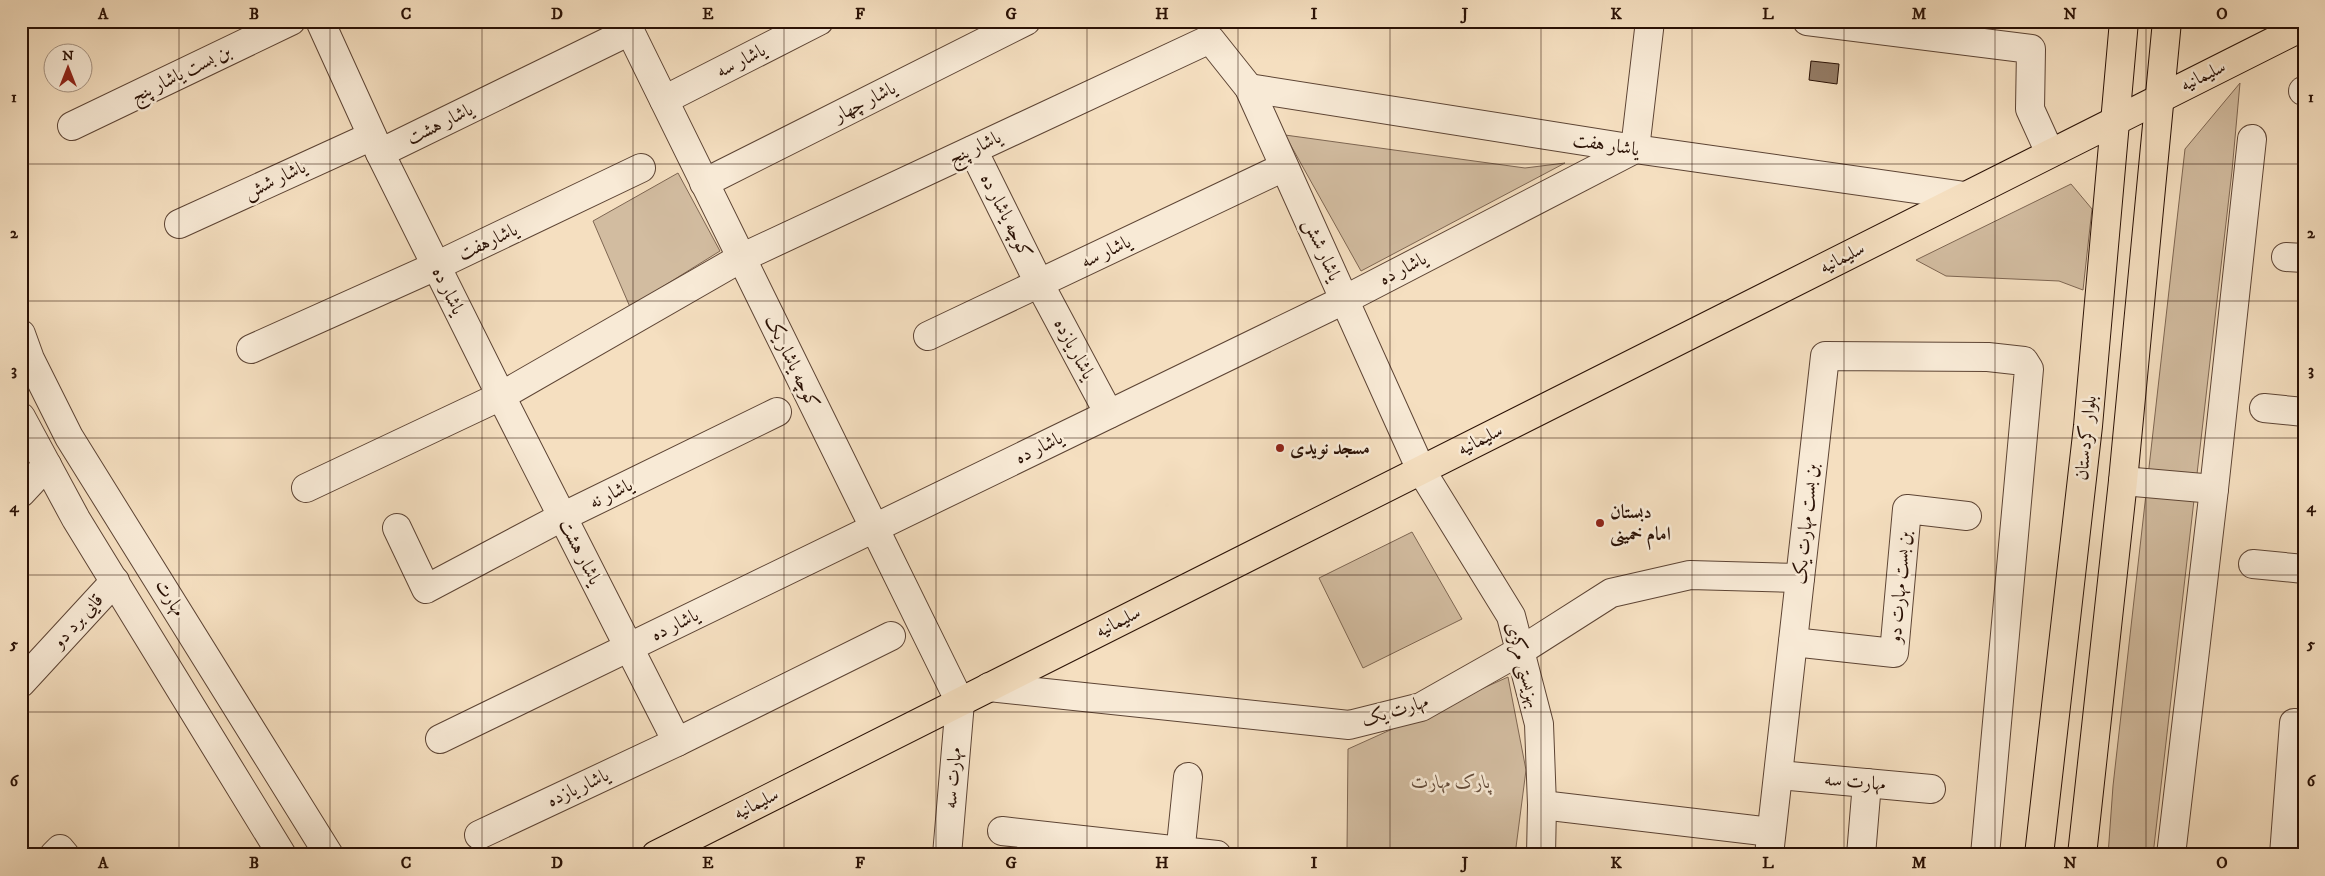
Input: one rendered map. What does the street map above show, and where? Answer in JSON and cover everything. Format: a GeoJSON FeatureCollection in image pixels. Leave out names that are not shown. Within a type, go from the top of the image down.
{"type":"FeatureCollection","features":[{"type":"Feature","properties":{"kind":"main road","name":"بلوار کردستان"},"geometry":{"type":"LineString","coordinates":[[2039,855],[2088,426],[2117,119],[2124,21]]}},
{"type":"Feature","properties":{"kind":"main road"},"geometry":{"type":"LineString","coordinates":[[2082,855],[2123,481],[2167,21]]}},
{"type":"Feature","properties":{"kind":"main road","name":"سلیمانیه"},"geometry":{"type":"LineString","coordinates":[[656,855],[2304,26]]}},
{"type":"Feature","properties":{"kind":"street","name":"بن بست یاشار پنج"},"geometry":{"type":"LineString","coordinates":[[72,126],[291,21]]}},
{"type":"Feature","properties":{"kind":"street"},"geometry":{"type":"LineString","coordinates":[[320,21],[376,144]]}},
{"type":"Feature","properties":{"kind":"street","name":"یاشار سه"},"geometry":{"type":"LineString","coordinates":[[664,100],[819,21]]}},
{"type":"Feature","properties":{"kind":"street","name":"یاشار چهار"},"geometry":{"type":"LineString","coordinates":[[704,182],[1026,21]]}},
{"type":"Feature","properties":{"kind":"street"},"geometry":{"type":"LineString","coordinates":[[1635,149],[1650,21]]}},
{"type":"Feature","properties":{"kind":"street"},"geometry":{"type":"LineString","coordinates":[[1807,21],[2031,49],[2030,109],[2050,153]]}},
{"type":"Feature","properties":{"kind":"street","name":"یاشار هشت"},"geometry":{"type":"LineString","coordinates":[[376,144],[627,26]]}},
{"type":"Feature","properties":{"kind":"street","name":"کوچه یاشار یک"},"geometry":{"type":"LineString","coordinates":[[627,26],[960,702]]}},
{"type":"Feature","properties":{"kind":"street","name":"یاشار شش"},"geometry":{"type":"LineString","coordinates":[[1210,39],[1249,88],[1421,470]]}},
{"type":"Feature","properties":{"kind":"street","name":"یاشار پنج"},"geometry":{"type":"LineString","coordinates":[[741,258],[1210,39]]}},
{"type":"Feature","properties":{"kind":"street","name":"یاشار هفت"},"geometry":{"type":"LineString","coordinates":[[1249,88],[1635,149],[1965,196]]}},
{"type":"Feature","properties":{"kind":"street"},"geometry":{"type":"LineString","coordinates":[[2171,855],[2214,489],[2252,138]]}},
{"type":"Feature","properties":{"kind":"street","name":"یاشار شش"},"geometry":{"type":"LineString","coordinates":[[179,224],[376,144]]}},
{"type":"Feature","properties":{"kind":"street","name":"یاشار ده"},"geometry":{"type":"LineString","coordinates":[[376,144],[500,396]]}},
{"type":"Feature","properties":{"kind":"street","name":"یاشار ده"},"geometry":{"type":"LineString","coordinates":[[440,739],[1344,300],[1635,149]]}},
{"type":"Feature","properties":{"kind":"street","name":"کوچه یاشار ده"},"geometry":{"type":"LineString","coordinates":[[973,150],[1039,283]]}},
{"type":"Feature","properties":{"kind":"street","name":"یاشار سه"},"geometry":{"type":"LineString","coordinates":[[928,336],[1284,167]]}},
{"type":"Feature","properties":{"kind":"street","name":"یاشارهفت"},"geometry":{"type":"LineString","coordinates":[[251,350],[436,266],[641,168]]}},
{"type":"Feature","properties":{"kind":"street"},"geometry":{"type":"LineString","coordinates":[[306,488],[500,396],[741,258]]}},
{"type":"Feature","properties":{"kind":"street","name":"یاشار یازده"},"geometry":{"type":"LineString","coordinates":[[1039,283],[1109,414]]}},
{"type":"Feature","properties":{"kind":"street","name":"مهارت"},"geometry":{"type":"LineString","coordinates":[[21,334],[30,358],[69,437],[330,855]]}},
{"type":"Feature","properties":{"kind":"street","name":"بن بست مهارت یک"},"geometry":{"type":"LineString","coordinates":[[1770,844],[1824,356],[1988,357],[2024,361],[2029,369],[1985,855]]}},
{"type":"Feature","properties":{"kind":"street","name":"یاشار هشت"},"geometry":{"type":"LineString","coordinates":[[500,396],[677,742]]}},
{"type":"Feature","properties":{"kind":"street"},"geometry":{"type":"LineString","coordinates":[[2264,408],[2304,412]]}},
{"type":"Feature","properties":{"kind":"street","name":"یاشار نه"},"geometry":{"type":"LineString","coordinates":[[397,528],[426,589],[562,517],[777,412]]}},
{"type":"Feature","properties":{"kind":"street","name":"مهارت"},"geometry":{"type":"LineString","coordinates":[[21,417],[76,519],[282,855]]}},
{"type":"Feature","properties":{"kind":"street"},"geometry":{"type":"LineString","coordinates":[[21,493],[47,465]]}},
{"type":"Feature","properties":{"kind":"street","name":"بهزیستی مرکزی"},"geometry":{"type":"LineString","coordinates":[[1421,470],[1512,616],[1539,724],[1542,805],[1541,855]]}},
{"type":"Feature","properties":{"kind":"street"},"geometry":{"type":"LineString","coordinates":[[2123,481],[2214,489]]}},
{"type":"Feature","properties":{"kind":"street","name":"بن بست مهارت دو"},"geometry":{"type":"LineString","coordinates":[[1793,642],[1894,653],[1907,509],[1967,516]]}},
{"type":"Feature","properties":{"kind":"street"},"geometry":{"type":"LineString","coordinates":[[2253,564],[2304,569]]}},
{"type":"Feature","properties":{"kind":"street","name":"مهارت یک"},"geometry":{"type":"LineString","coordinates":[[990,687],[1349,725],[1421,707],[1520,651],[1611,593],[1690,575],[1800,578]]}},
{"type":"Feature","properties":{"kind":"street","name":"قایی برد دو"},"geometry":{"type":"LineString","coordinates":[[21,683],[115,581]]}},
{"type":"Feature","properties":{"kind":"street"},"geometry":{"type":"LineString","coordinates":[[677,742],[891,636]]}},
{"type":"Feature","properties":{"kind":"street","name":"مهارت سه"},"geometry":{"type":"LineString","coordinates":[[946,855],[960,702]]}},
{"type":"Feature","properties":{"kind":"street"},"geometry":{"type":"LineString","coordinates":[[2284,855],[2294,723],[2304,724]]}},
{"type":"Feature","properties":{"kind":"street","name":"یاشار یازده"},"geometry":{"type":"LineString","coordinates":[[479,835],[677,742]]}},
{"type":"Feature","properties":{"kind":"street","name":"مهارت سه"},"geometry":{"type":"LineString","coordinates":[[1779,775],[1931,789]]}},
{"type":"Feature","properties":{"kind":"street"},"geometry":{"type":"LineString","coordinates":[[1181,852],[1188,777]]}},
{"type":"Feature","properties":{"kind":"street"},"geometry":{"type":"LineString","coordinates":[[1861,855],[1867,783]]}},
{"type":"Feature","properties":{"kind":"street"},"geometry":{"type":"LineString","coordinates":[[1542,805],[1770,844]]}},
{"type":"Feature","properties":{"kind":"street"},"geometry":{"type":"LineString","coordinates":[[1002,831],[1217,855]]}},
{"type":"Feature","properties":{"kind":"street"},"geometry":{"type":"LineString","coordinates":[[54,855],[60,849],[65,855]]}},
{"type":"Feature","properties":{"kind":"green space"},"geometry":{"type":"Polygon","coordinates":[[[2240,83],[2232,171],[2153,855],[2108,855],[2113,786],[2185,149],[2240,83]]]}},
{"type":"Feature","properties":{"kind":"green space"},"geometry":{"type":"Polygon","coordinates":[[[1285,135],[1525,168],[1565,163],[1361,271],[1285,135]]]}},
{"type":"Feature","properties":{"kind":"green space"},"geometry":{"type":"Polygon","coordinates":[[[678,173],[720,251],[630,307],[593,221],[678,173]]]}},
{"type":"Feature","properties":{"kind":"green space"},"geometry":{"type":"Polygon","coordinates":[[[2071,184],[2092,209],[2083,290],[2059,281],[1946,276],[1916,260],[2071,184]]]}},
{"type":"Feature","properties":{"kind":"green space"},"geometry":{"type":"Polygon","coordinates":[[[1412,532],[1462,619],[1363,668],[1319,578],[1412,532]]]}},
{"type":"Feature","properties":{"kind":"green space","name":"پارک مهارت"},"geometry":{"type":"Polygon","coordinates":[[[1508,677],[1526,770],[1515,855],[1405,855],[1347,850],[1348,749],[1508,677]]]}},
{"type":"Feature","properties":{"kind":"building"},"geometry":{"type":"Polygon","coordinates":[[[1811,61],[1839,64],[1837,84],[1809,80],[1811,61]]]}},
{"type":"Feature","properties":{"kind":"place","name":"مسجد نویدی"},"geometry":{"type":"Point","coordinates":[1280,448]}},
{"type":"Feature","properties":{"kind":"place","name":"دبستان امام خمینی"},"geometry":{"type":"Point","coordinates":[1600,523]}}]}
